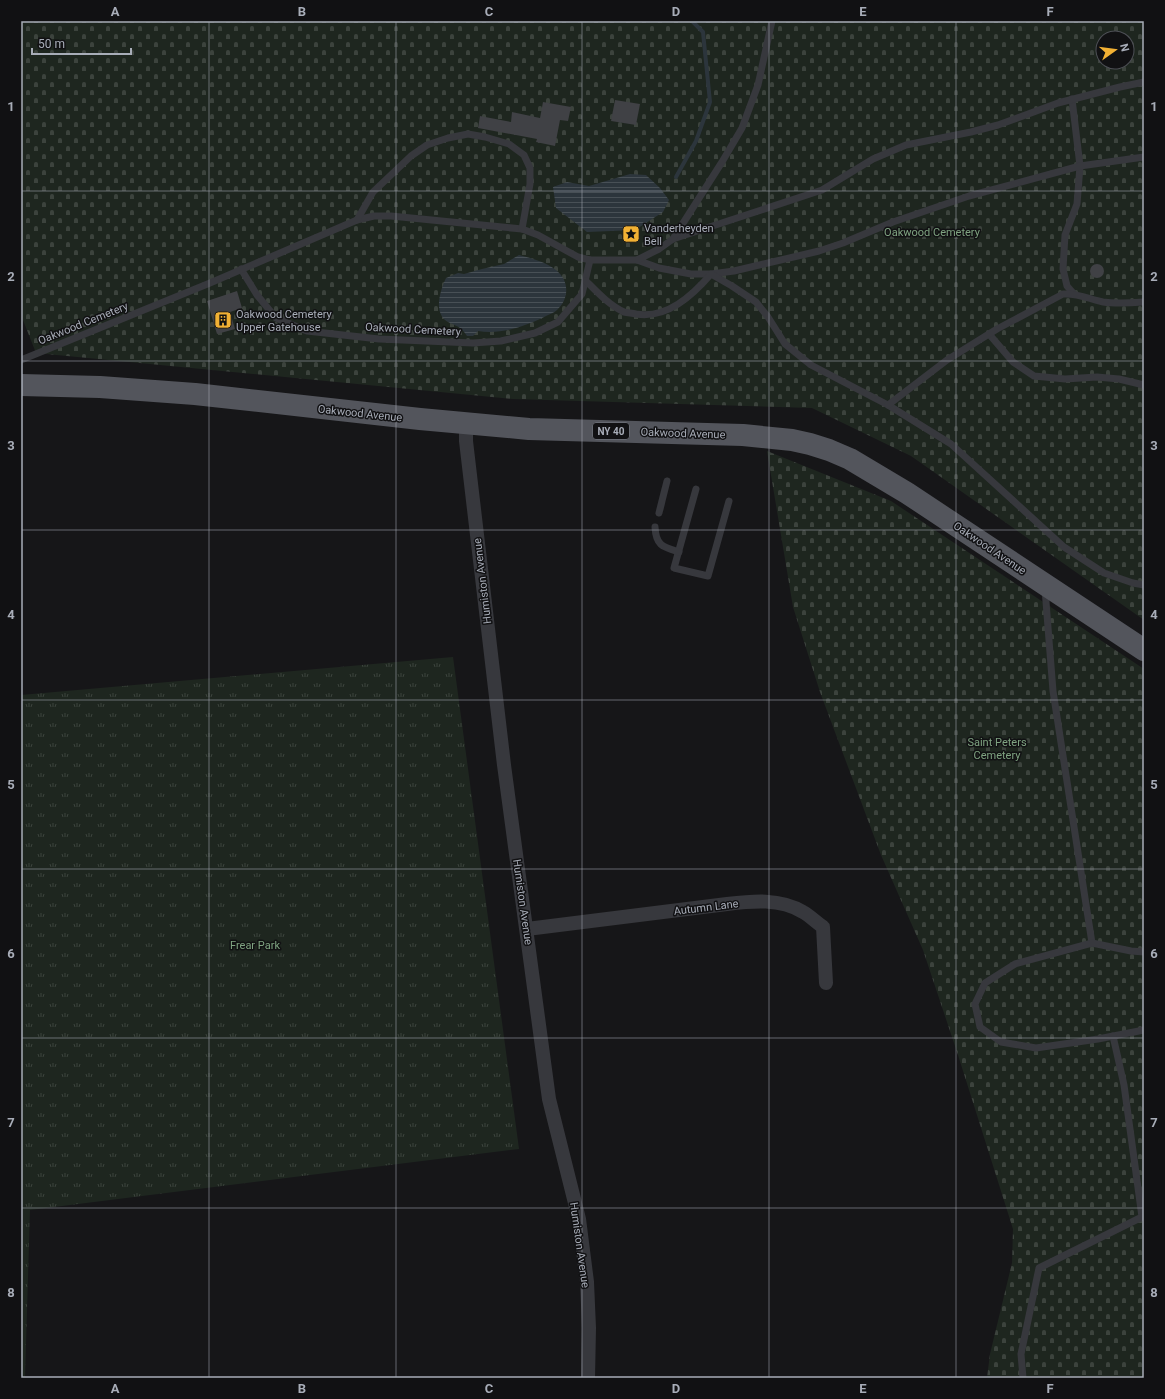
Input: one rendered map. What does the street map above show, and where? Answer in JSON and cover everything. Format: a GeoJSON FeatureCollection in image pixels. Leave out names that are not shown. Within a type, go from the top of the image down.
{"type":"FeatureCollection","features":[{"type":"Feature","properties":{"kind":"main road","name":"Oakwood Avenue"},"geometry":{"type":"LineString","coordinates":[[21,385],[100,386],[195,394],[466,424],[529,429],[744,435],[792,440],[810,444],[850,459],[907,493],[1144,650]]}},
{"type":"Feature","properties":{"kind":"street","name":"Humiston Avenue"},"geometry":{"type":"LineString","coordinates":[[466,424],[466,441],[503,758],[549,1099],[579,1219],[587,1282],[589,1328],[588,1378]]}},
{"type":"Feature","properties":{"kind":"street","name":"Autumn Lane"},"geometry":{"type":"LineString","coordinates":[[527,929],[727,904],[758,901],[778,902],[802,911],[823,927],[826,983]]}},
{"type":"Feature","properties":{"kind":"lane","name":"Oakwood Cemetery"},"geometry":{"type":"LineString","coordinates":[[673,239],[742,128],[758,85],[772,21]]}},
{"type":"Feature","properties":{"kind":"lane","name":"Oakwood Cemetery"},"geometry":{"type":"LineString","coordinates":[[637,260],[659,249],[673,239],[822,190],[873,159],[906,145],[998,125],[1058,103],[1144,82]]}},
{"type":"Feature","properties":{"kind":"lane"},"geometry":{"type":"LineString","coordinates":[[1072,99],[1080,166],[1077,204],[1065,236],[1062,269],[1067,286],[1074,294]]}},
{"type":"Feature","properties":{"kind":"lane"},"geometry":{"type":"LineString","coordinates":[[357,220],[373,192],[411,156],[427,145],[448,138],[468,134],[509,144],[524,155],[530,168],[530,184],[522,229]]}},
{"type":"Feature","properties":{"kind":"lane","name":"Oakwood Cemetery"},"geometry":{"type":"LineString","coordinates":[[21,360],[210,283],[357,220],[374,216],[392,216],[522,229],[538,235],[578,257],[590,260],[637,260],[659,268],[691,274],[711,274],[734,271],[843,243],[893,222],[969,196],[1080,166],[1144,158]]}},
{"type":"Feature","properties":{"kind":"lane","name":"Oakwood Cemetery"},"geometry":{"type":"LineString","coordinates":[[242,269],[257,295],[276,318],[307,331],[379,339],[472,343],[501,341],[536,333],[558,322],[582,294],[590,260]]}},
{"type":"Feature","properties":{"kind":"lane","name":"Oakwood Cemetery"},"geometry":{"type":"LineString","coordinates":[[711,274],[756,302],[768,317],[785,344],[811,365],[888,405],[951,444],[1064,547],[1104,573],[1133,583],[1144,585]]}},
{"type":"Feature","properties":{"kind":"lane"},"geometry":{"type":"LineString","coordinates":[[586,281],[606,301],[625,312],[646,315],[666,311],[679,303],[700,287],[711,274]]}},
{"type":"Feature","properties":{"kind":"lane"},"geometry":{"type":"LineString","coordinates":[[888,405],[947,360],[989,334],[1063,294],[1074,294],[1103,302],[1126,304],[1144,302]]}},
{"type":"Feature","properties":{"kind":"lane"},"geometry":{"type":"LineString","coordinates":[[989,334],[1013,362],[1034,376],[1065,379],[1097,377],[1119,379],[1144,385]]}},
{"type":"Feature","properties":{"kind":"lane"},"geometry":{"type":"LineString","coordinates":[[659,513],[667,481]]}},
{"type":"Feature","properties":{"kind":"lane"},"geometry":{"type":"LineString","coordinates":[[696,490],[674,568],[708,576],[729,501]]}},
{"type":"Feature","properties":{"kind":"lane"},"geometry":{"type":"LineString","coordinates":[[655,527],[656,537],[663,547],[679,552]]}},
{"type":"Feature","properties":{"kind":"lane"},"geometry":{"type":"LineString","coordinates":[[1045,585],[1053,691],[1092,943]]}},
{"type":"Feature","properties":{"kind":"lane"},"geometry":{"type":"LineString","coordinates":[[1144,952],[1131,952],[1092,943],[1015,964],[985,984],[975,1004],[980,1027],[1001,1042],[1036,1048],[1144,1030]]}},
{"type":"Feature","properties":{"kind":"lane"},"geometry":{"type":"LineString","coordinates":[[1023,1378],[1021,1354],[1039,1268],[1143,1217],[1124,1085],[1113,1036]]}},
{"type":"Feature","properties":{"kind":"green space","name":"Oakwood Cemetery"},"geometry":{"type":"Polygon","coordinates":[[[21,21],[1144,21],[1144,620],[911,456],[812,408],[513,399],[36,353],[21,315],[21,21]]]}},
{"type":"Feature","properties":{"kind":"green space","name":"Saint Peters Cemetery"},"geometry":{"type":"Polygon","coordinates":[[[767,451],[891,501],[1144,669],[1144,1378],[987,1378],[990,1354],[1012,1263],[1013,1229],[923,950],[881,855],[820,692],[793,607],[767,451]]]}},
{"type":"Feature","properties":{"kind":"green space","name":"Frear Park"},"geometry":{"type":"Polygon","coordinates":[[[453,657],[519,1149],[30,1210],[25,1378],[21,1378],[21,695],[453,657]]]}},
{"type":"Feature","properties":{"kind":"shaded area"},"geometry":{"type":"Polygon","coordinates":[[[630,174],[646,175],[660,188],[669,200],[663,212],[635,230],[587,232],[556,208],[553,187],[567,182],[589,186],[630,174]]]}},
{"type":"Feature","properties":{"kind":"shaded area"},"geometry":{"type":"Polygon","coordinates":[[[519,255],[552,267],[561,274],[566,285],[566,295],[561,306],[557,310],[538,320],[513,329],[496,332],[478,331],[473,336],[467,336],[460,328],[444,319],[439,309],[439,302],[446,278],[458,273],[464,274],[504,264],[519,255]]]}},
{"type":"Feature","properties":{"kind":"building"},"geometry":{"type":"Polygon","coordinates":[[[615,100],[640,104],[636,125],[611,121],[615,100]]]}},
{"type":"Feature","properties":{"kind":"building"},"geometry":{"type":"Polygon","coordinates":[[[543,102],[571,107],[568,121],[560,120],[555,146],[536,142],[537,139],[478,128],[480,116],[511,122],[512,112],[540,118],[543,102]]]}},
{"type":"Feature","properties":{"kind":"building"},"geometry":{"type":"Polygon","coordinates":[[[1097,264],[1102,266],[1104,271],[1102,276],[1097,278],[1092,276],[1090,271],[1092,266],[1097,264]]]}},
{"type":"Feature","properties":{"kind":"building","name":"Oakwood Cemetery Upper Gatehouse"},"geometry":{"type":"Polygon","coordinates":[[[237,291],[242,308],[230,312],[235,329],[217,334],[207,301],[237,291]]]}},
{"type":"Feature","properties":{"kind":"waterway"},"geometry":{"type":"LineString","coordinates":[[676,177],[696,141],[710,102],[703,32],[692,21]]}},
{"type":"Feature","properties":{"kind":"place","name":"Vanderheyden Bell"},"geometry":{"type":"Point","coordinates":[631,234]}},
{"type":"Feature","properties":{"kind":"place","name":"Oakwood Cemetery Upper Gatehouse"},"geometry":{"type":"Point","coordinates":[223,320]}}]}
